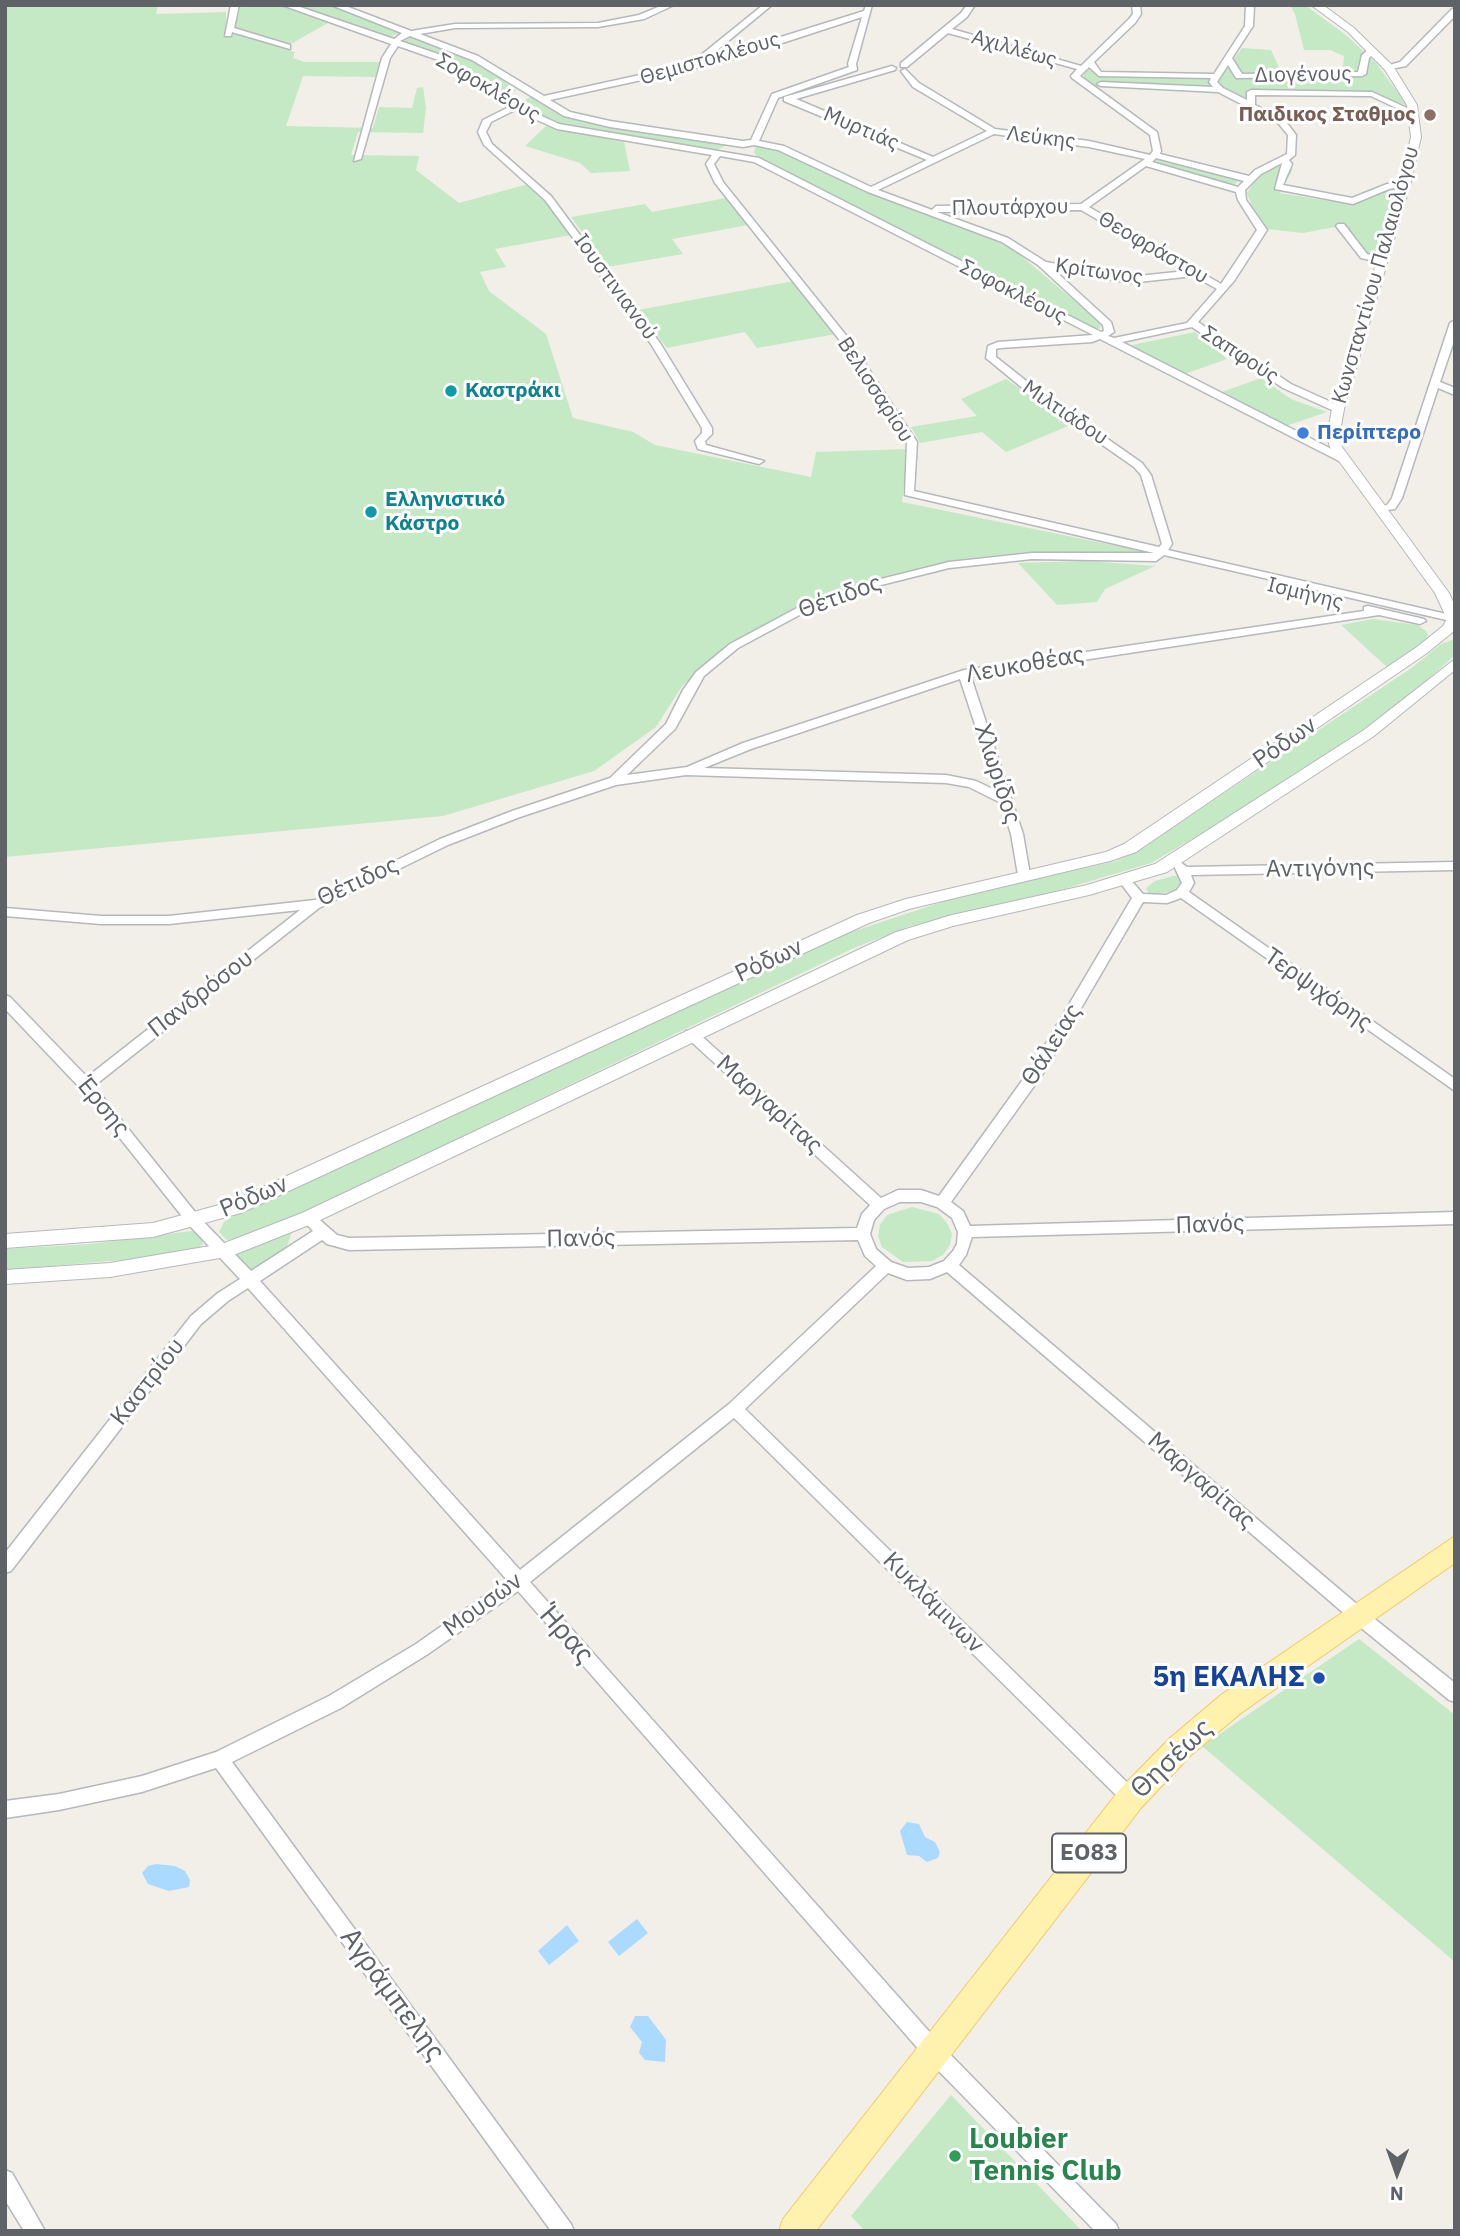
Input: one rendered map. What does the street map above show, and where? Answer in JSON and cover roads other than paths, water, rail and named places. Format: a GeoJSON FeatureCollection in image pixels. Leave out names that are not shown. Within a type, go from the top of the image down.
{"type":"FeatureCollection","features":[{"type":"Feature","properties":{"kind":"main road","name":"Θησέως"},"geometry":{"type":"LineString","coordinates":[[795,2231],[1131,1798],[1180,1747],[1231,1704],[1360,1617],[1455,1548]]}},
{"type":"Feature","properties":{"kind":"street"},"geometry":{"type":"LineString","coordinates":[[235,5],[229,31],[287,47]]}},
{"type":"Feature","properties":{"kind":"street","name":"Σοφοκλέους"},"geometry":{"type":"LineString","coordinates":[[286,5],[453,63],[514,107],[567,129],[717,155],[737,155],[762,163],[1345,460]]}},
{"type":"Feature","properties":{"kind":"street","name":"Σοφοκλέους"},"geometry":{"type":"LineString","coordinates":[[335,5],[475,58],[566,114],[780,148],[871,190],[992,234],[1023,250],[1043,265],[1108,324],[1110,332],[1105,339]]}},
{"type":"Feature","properties":{"kind":"street"},"geometry":{"type":"LineString","coordinates":[[357,159],[386,58],[396,42],[414,33],[455,26],[598,25],[641,17],[670,5]]}},
{"type":"Feature","properties":{"kind":"street"},"geometry":{"type":"LineString","coordinates":[[692,67],[768,5]]}},
{"type":"Feature","properties":{"kind":"street"},"geometry":{"type":"LineString","coordinates":[[772,99],[792,100],[870,72],[904,68],[971,5]]}},
{"type":"Feature","properties":{"kind":"street"},"geometry":{"type":"LineString","coordinates":[[1136,5],[1135,17],[1075,76],[1154,134],[1151,159],[1248,179]]}},
{"type":"Feature","properties":{"kind":"street"},"geometry":{"type":"LineString","coordinates":[[1240,190],[1248,179],[1283,159],[1293,150],[1289,130],[1281,121],[1220,90],[1213,82],[1249,26],[1250,5]]}},
{"type":"Feature","properties":{"kind":"street","name":"Κωνσταντίνου Παλαιολόγου"},"geometry":{"type":"LineString","coordinates":[[1316,5],[1337,19],[1388,68],[1407,94],[1415,113],[1415,149],[1338,409],[1333,437],[1345,460],[1448,593]]}},
{"type":"Feature","properties":{"kind":"street"},"geometry":{"type":"LineString","coordinates":[[854,68],[852,64],[869,9]]}},
{"type":"Feature","properties":{"kind":"street","name":"Θεμιστοκλέους"},"geometry":{"type":"LineString","coordinates":[[543,99],[692,67],[869,9]]}},
{"type":"Feature","properties":{"kind":"street"},"geometry":{"type":"LineString","coordinates":[[1388,68],[1403,64],[1452,13]]}},
{"type":"Feature","properties":{"kind":"street","name":"Αχιλλέως"},"geometry":{"type":"LineString","coordinates":[[947,30],[1085,65]]}},
{"type":"Feature","properties":{"kind":"street","name":"Διογένους"},"geometry":{"type":"LineString","coordinates":[[1227,58],[1239,76],[1362,74],[1366,57],[1372,51]]}},
{"type":"Feature","properties":{"kind":"street"},"geometry":{"type":"LineString","coordinates":[[1085,65],[1099,74],[1215,76]]}},
{"type":"Feature","properties":{"kind":"street"},"geometry":{"type":"LineString","coordinates":[[737,155],[748,143],[772,99],[781,92],[854,68],[870,72]]}},
{"type":"Feature","properties":{"kind":"street","name":"Λεύκης"},"geometry":{"type":"LineString","coordinates":[[904,68],[916,85],[993,131],[1089,144],[1151,159],[1240,190]]}},
{"type":"Feature","properties":{"kind":"street"},"geometry":{"type":"LineString","coordinates":[[1110,100],[1101,84],[1220,90]]}},
{"type":"Feature","properties":{"kind":"street"},"geometry":{"type":"LineString","coordinates":[[503,100],[530,92]]}},
{"type":"Feature","properties":{"kind":"street"},"geometry":{"type":"LineString","coordinates":[[1251,106],[1251,92],[1372,94],[1415,113]]}},
{"type":"Feature","properties":{"kind":"street","name":"Μυρτιάς"},"geometry":{"type":"LineString","coordinates":[[792,100],[930,158]]}},
{"type":"Feature","properties":{"kind":"street","name":"Ιουστινιανού"},"geometry":{"type":"LineString","coordinates":[[514,107],[487,120],[482,132],[485,140],[548,198],[662,352],[707,428],[707,434],[700,440],[702,447],[759,461]]}},
{"type":"Feature","properties":{"kind":"street"},"geometry":{"type":"LineString","coordinates":[[871,190],[930,158],[993,131]]}},
{"type":"Feature","properties":{"kind":"street","name":"Βελισσαρίου"},"geometry":{"type":"LineString","coordinates":[[717,155],[710,164],[719,183],[846,341],[912,442],[909,493],[1160,555]]}},
{"type":"Feature","properties":{"kind":"street","name":"Πλουτάρχου"},"geometry":{"type":"LineString","coordinates":[[924,209],[1083,207],[1151,159]]}},
{"type":"Feature","properties":{"kind":"street"},"geometry":{"type":"LineString","coordinates":[[1283,159],[1288,164],[1278,187],[1353,201],[1387,187],[1405,185]]}},
{"type":"Feature","properties":{"kind":"street","name":"Σαπφούς"},"geometry":{"type":"LineString","coordinates":[[1240,190],[1242,200],[1262,229],[1223,289],[1192,323],[1287,386],[1338,409]]}},
{"type":"Feature","properties":{"kind":"street","name":"Θεοφράστου"},"geometry":{"type":"LineString","coordinates":[[1083,207],[1223,289]]}},
{"type":"Feature","properties":{"kind":"street"},"geometry":{"type":"LineString","coordinates":[[1341,226],[1364,256],[1382,261]]}},
{"type":"Feature","properties":{"kind":"street","name":"Κρίτωνος"},"geometry":{"type":"LineString","coordinates":[[1043,265],[1129,280],[1196,273]]}},
{"type":"Feature","properties":{"kind":"street"},"geometry":{"type":"LineString","coordinates":[[1105,339],[1180,330],[1192,323]]}},
{"type":"Feature","properties":{"kind":"street"},"geometry":{"type":"LineString","coordinates":[[1383,509],[1391,507],[1396,498],[1455,323]]}},
{"type":"Feature","properties":{"kind":"street","name":"Μιλτιάδου"},"geometry":{"type":"LineString","coordinates":[[1105,339],[998,345],[991,348],[991,358],[1035,394],[1138,465],[1146,475],[1165,533],[1167,544],[1160,555]]}},
{"type":"Feature","properties":{"kind":"street"},"geometry":{"type":"LineString","coordinates":[[1434,383],[1455,392]]}},
{"type":"Feature","properties":{"kind":"street","name":"Θέτιδος"},"geometry":{"type":"LineString","coordinates":[[614,781],[671,726],[688,690],[700,674],[734,646],[801,610],[897,576],[975,561],[1062,555],[1160,555]]}},
{"type":"Feature","properties":{"kind":"street","name":"Ισμήνης"},"geometry":{"type":"LineString","coordinates":[[1160,555],[1377,612],[1453,624]]}},
{"type":"Feature","properties":{"kind":"street","name":"Ισμήνης"},"geometry":{"type":"LineString","coordinates":[[1160,555],[1453,624]]}},
{"type":"Feature","properties":{"kind":"street"},"geometry":{"type":"LineString","coordinates":[[1448,593],[1455,600]]}},
{"type":"Feature","properties":{"kind":"street"},"geometry":{"type":"LineString","coordinates":[[1448,593],[1453,624]]}},
{"type":"Feature","properties":{"kind":"street","name":"Λευκοθέας"},"geometry":{"type":"LineString","coordinates":[[685,771],[747,746],[964,674],[1377,612]]}},
{"type":"Feature","properties":{"kind":"street","name":"Ρόδων"},"geometry":{"type":"LineString","coordinates":[[5,1241],[153,1230],[194,1222],[235,1208],[863,919],[906,904],[1110,856],[1130,848],[1422,650],[1453,624]]}},
{"type":"Feature","properties":{"kind":"street","name":"Ρόδων"},"geometry":{"type":"LineString","coordinates":[[5,1277],[110,1270],[224,1251],[308,1218],[902,936],[952,921],[1178,866],[1369,733],[1455,663]]}},
{"type":"Feature","properties":{"kind":"street","name":"Χλωρίδος"},"geometry":{"type":"LineString","coordinates":[[964,674],[1017,834],[1024,875]]}},
{"type":"Feature","properties":{"kind":"street","name":"Θέτιδος"},"geometry":{"type":"LineString","coordinates":[[5,912],[101,920],[169,920],[317,904],[444,842],[567,795],[614,781],[685,771],[946,779],[972,784],[1007,801]]}},
{"type":"Feature","properties":{"kind":"street"},"geometry":{"type":"LineString","coordinates":[[1125,881],[1139,898],[1167,899],[1182,893],[1188,883],[1178,866]]}},
{"type":"Feature","properties":{"kind":"street","name":"Αντιγόνης"},"geometry":{"type":"LineString","coordinates":[[1178,866],[1455,866]]}},
{"type":"Feature","properties":{"kind":"street","name":"Τερψιχόρης"},"geometry":{"type":"LineString","coordinates":[[1182,893],[1455,1086]]}},
{"type":"Feature","properties":{"kind":"street","name":"Θάλειας"},"geometry":{"type":"LineString","coordinates":[[942,1203],[1037,1071],[1139,898]]}},
{"type":"Feature","properties":{"kind":"street","name":"Πανδρόσου"},"geometry":{"type":"LineString","coordinates":[[86,1085],[317,904]]}},
{"type":"Feature","properties":{"kind":"street","name":"Έρσης"},"geometry":{"type":"LineString","coordinates":[[5,1000],[86,1085],[194,1222]]}},
{"type":"Feature","properties":{"kind":"street","name":"Μαργαρίτας"},"geometry":{"type":"LineString","coordinates":[[691,1034],[879,1205]]}},
{"type":"Feature","properties":{"kind":"street"},"geometry":{"type":"LineString","coordinates":[[898,1196],[921,1196],[942,1203],[958,1216],[965,1232],[959,1255],[949,1265],[930,1273],[907,1274],[886,1266],[870,1252],[863,1234],[867,1218],[879,1205],[898,1196]]}},
{"type":"Feature","properties":{"kind":"street","name":"Πανός"},"geometry":{"type":"LineString","coordinates":[[308,1218],[332,1240],[349,1244],[863,1234]]}},
{"type":"Feature","properties":{"kind":"street","name":"Πανός"},"geometry":{"type":"LineString","coordinates":[[965,1232],[1455,1218]]}},
{"type":"Feature","properties":{"kind":"street","name":"Ήρας"},"geometry":{"type":"LineString","coordinates":[[194,1222],[224,1251],[519,1581],[935,2053],[1109,2231]]}},
{"type":"Feature","properties":{"kind":"street","name":"Καστρίου"},"geometry":{"type":"LineString","coordinates":[[5,1566],[195,1320],[223,1297],[322,1233]]}},
{"type":"Feature","properties":{"kind":"street","name":"Μαργαρίτας"},"geometry":{"type":"LineString","coordinates":[[949,1265],[1360,1617],[1455,1694]]}},
{"type":"Feature","properties":{"kind":"street","name":"Μουσών"},"geometry":{"type":"LineString","coordinates":[[5,1810],[59,1802],[130,1786],[220,1759],[335,1702],[422,1649],[519,1581],[735,1409],[886,1266]]}},
{"type":"Feature","properties":{"kind":"street","name":"Κυκλάμινων"},"geometry":{"type":"LineString","coordinates":[[735,1409],[1131,1798]]}},
{"type":"Feature","properties":{"kind":"street","name":"Αγράμπελης"},"geometry":{"type":"LineString","coordinates":[[220,1759],[564,2231]]}},
{"type":"Feature","properties":{"kind":"street"},"geometry":{"type":"LineString","coordinates":[[5,2180],[36,2231]]}},
{"type":"Feature","properties":{"kind":"water"},"geometry":{"type":"Polygon","coordinates":[[[907,1822],[919,1824],[925,1837],[935,1842],[940,1852],[938,1858],[927,1862],[919,1856],[907,1855],[900,1831],[907,1822]]]}},
{"type":"Feature","properties":{"kind":"water"},"geometry":{"type":"Polygon","coordinates":[[[148,1866],[175,1866],[185,1871],[190,1880],[189,1887],[169,1891],[148,1884],[142,1873],[148,1866]]]}},
{"type":"Feature","properties":{"kind":"water"},"geometry":{"type":"Polygon","coordinates":[[[637,1919],[648,1933],[619,1956],[608,1942],[637,1919]]]}},
{"type":"Feature","properties":{"kind":"water"},"geometry":{"type":"Polygon","coordinates":[[[567,1925],[579,1941],[549,1965],[538,1951],[567,1925]]]}},
{"type":"Feature","properties":{"kind":"water"},"geometry":{"type":"Polygon","coordinates":[[[635,2016],[648,2016],[666,2040],[665,2062],[645,2060],[639,2053],[642,2042],[630,2027],[635,2016]]]}},
{"type":"Feature","properties":{"kind":"place","name":"Παιδικος Σταθμος"},"geometry":{"type":"Point","coordinates":[1430,115]}},
{"type":"Feature","properties":{"kind":"place","name":"Καστράκι"},"geometry":{"type":"Point","coordinates":[451,391]}},
{"type":"Feature","properties":{"kind":"place","name":"Περίπτερο"},"geometry":{"type":"Point","coordinates":[1303,433]}},
{"type":"Feature","properties":{"kind":"place","name":"Ελληνιστικό Κάστρο"},"geometry":{"type":"Point","coordinates":[371,512]}},
{"type":"Feature","properties":{"kind":"place","name":"5η ΕΚΑΛΗΣ"},"geometry":{"type":"Point","coordinates":[1319,1678]}},
{"type":"Feature","properties":{"kind":"place","name":"Loubier Tennis Club"},"geometry":{"type":"Point","coordinates":[955,2156]}}]}
